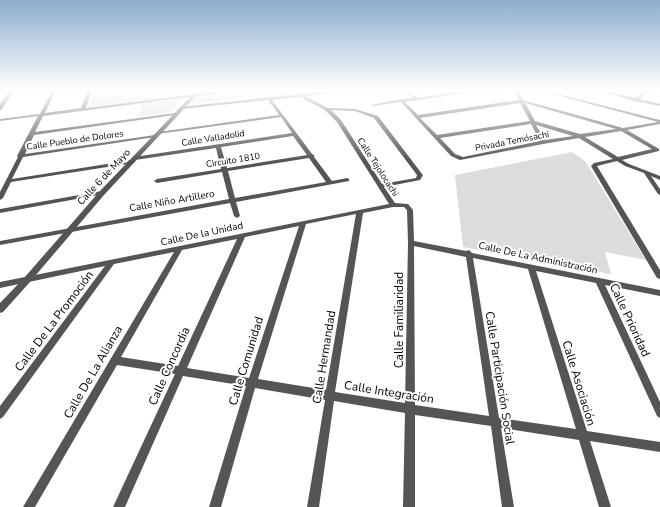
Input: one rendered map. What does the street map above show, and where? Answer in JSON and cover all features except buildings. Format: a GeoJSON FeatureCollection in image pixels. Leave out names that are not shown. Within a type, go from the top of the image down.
{"type":"FeatureCollection","features":[{"type":"Feature","properties":{"kind":"street"},"geometry":{"type":"LineString","coordinates":[[0,120],[42,114]]}},
{"type":"Feature","properties":{"kind":"street"},"geometry":{"type":"LineString","coordinates":[[0,198],[42,114]]}},
{"type":"Feature","properties":{"kind":"street"},"geometry":{"type":"LineString","coordinates":[[31,134],[175,114]]}},
{"type":"Feature","properties":{"kind":"street","name":"Calle 6 de Mayo"},"geometry":{"type":"LineString","coordinates":[[0,309],[102,193],[175,114]]}},
{"type":"Feature","properties":{"kind":"street","name":"Calle Tejolocachi"},"geometry":{"type":"LineString","coordinates":[[331,114],[338,121],[393,205]]}},
{"type":"Feature","properties":{"kind":"street"},"geometry":{"type":"LineString","coordinates":[[366,114],[376,117],[421,176],[418,179],[381,186]]}},
{"type":"Feature","properties":{"kind":"street"},"geometry":{"type":"LineString","coordinates":[[413,114],[436,137],[532,122],[580,136],[615,158],[646,174],[660,178]]}},
{"type":"Feature","properties":{"kind":"street"},"geometry":{"type":"LineString","coordinates":[[416,117],[438,114]]}},
{"type":"Feature","properties":{"kind":"street"},"geometry":{"type":"LineString","coordinates":[[528,114],[543,142]]}},
{"type":"Feature","properties":{"kind":"street"},"geometry":{"type":"LineString","coordinates":[[568,114],[622,129],[658,150]]}},
{"type":"Feature","properties":{"kind":"street"},"geometry":{"type":"LineString","coordinates":[[629,114],[660,122]]}},
{"type":"Feature","properties":{"kind":"street"},"geometry":{"type":"LineString","coordinates":[[281,116],[312,156],[330,183]]}},
{"type":"Feature","properties":{"kind":"street","name":"Calle Pueblo de Dolores"},"geometry":{"type":"LineString","coordinates":[[20,156],[281,116]]}},
{"type":"Feature","properties":{"kind":"street","name":"Privada Temósachi"},"geometry":{"type":"LineString","coordinates":[[436,137],[453,155],[462,159],[543,142],[660,122]]}},
{"type":"Feature","properties":{"kind":"street","name":"Calle Valladolid"},"geometry":{"type":"LineString","coordinates":[[9,181],[294,134]]}},
{"type":"Feature","properties":{"kind":"street"},"geometry":{"type":"LineString","coordinates":[[218,146],[237,216]]}},
{"type":"Feature","properties":{"kind":"street"},"geometry":{"type":"LineString","coordinates":[[658,150],[615,158],[596,164],[595,168],[660,276]]}},
{"type":"Feature","properties":{"kind":"street","name":"Circuito 1810"},"geometry":{"type":"LineString","coordinates":[[157,181],[312,156]]}},
{"type":"Feature","properties":{"kind":"street"},"geometry":{"type":"LineString","coordinates":[[646,174],[660,193]]}},
{"type":"Feature","properties":{"kind":"street","name":"Calle Niño Artillero"},"geometry":{"type":"LineString","coordinates":[[0,243],[347,180]]}},
{"type":"Feature","properties":{"kind":"street"},"geometry":{"type":"LineString","coordinates":[[0,211],[102,193]]}},
{"type":"Feature","properties":{"kind":"street","name":"Calle De la Unidad"},"geometry":{"type":"LineString","coordinates":[[0,285],[360,211],[403,204],[408,207]]}},
{"type":"Feature","properties":{"kind":"street","name":"Calle Familiaridad"},"geometry":{"type":"LineString","coordinates":[[408,207],[411,243],[410,507]]}},
{"type":"Feature","properties":{"kind":"street","name":"Calle Hermandad"},"geometry":{"type":"LineString","coordinates":[[313,507],[360,211]]}},
{"type":"Feature","properties":{"kind":"street","name":"Calle Comunidad"},"geometry":{"type":"LineString","coordinates":[[215,507],[303,223]]}},
{"type":"Feature","properties":{"kind":"street","name":"Calle Concordia"},"geometry":{"type":"LineString","coordinates":[[119,507],[242,236]]}},
{"type":"Feature","properties":{"kind":"street","name":"Calle De La Administración"},"geometry":{"type":"LineString","coordinates":[[411,243],[469,253],[660,293]]}},
{"type":"Feature","properties":{"kind":"street","name":"Calle De La Alianza"},"geometry":{"type":"LineString","coordinates":[[29,507],[179,249]]}},
{"type":"Feature","properties":{"kind":"street","name":"Calle Participación Social"},"geometry":{"type":"LineString","coordinates":[[469,253],[508,507]]}},
{"type":"Feature","properties":{"kind":"street","name":"Calle De La Promoción"},"geometry":{"type":"LineString","coordinates":[[0,414],[112,262]]}},
{"type":"Feature","properties":{"kind":"street","name":"Calle Asociación"},"geometry":{"type":"LineString","coordinates":[[531,266],[605,507]]}},
{"type":"Feature","properties":{"kind":"street","name":"Calle Prioridad"},"geometry":{"type":"LineString","coordinates":[[599,281],[660,413]]}},
{"type":"Feature","properties":{"kind":"street","name":"Calle Integración"},"geometry":{"type":"LineString","coordinates":[[114,360],[252,384],[660,447]]}},
{"type":"Feature","properties":{"kind":"shaded area"},"geometry":{"type":"Polygon","coordinates":[[[140,114],[158,114],[140,116],[140,114]]]}},
{"type":"Feature","properties":{"kind":"shaded area"},"geometry":{"type":"Polygon","coordinates":[[[572,152],[585,161],[646,260],[605,252],[611,274],[463,247],[455,175],[572,152]]]}}]}
